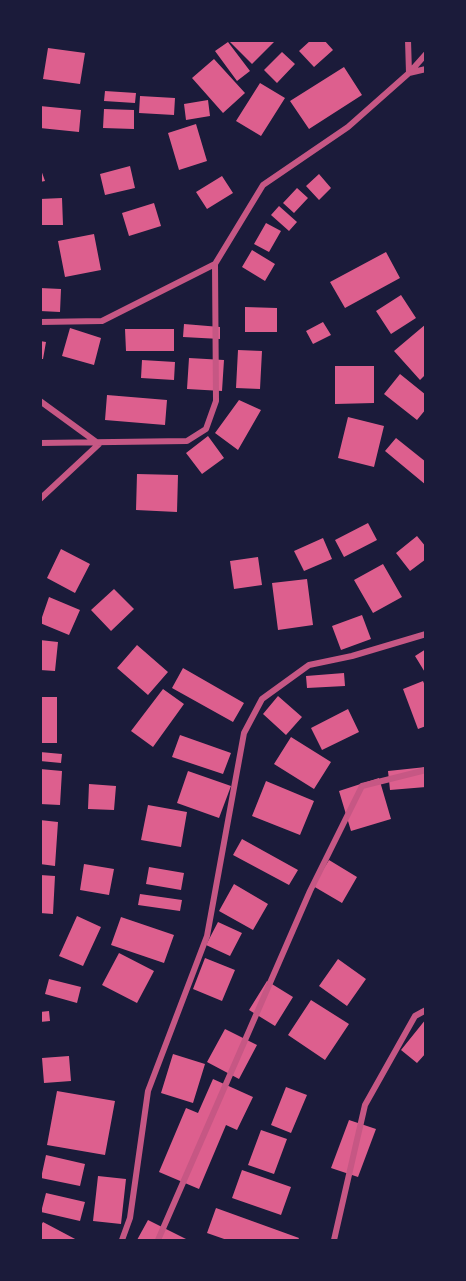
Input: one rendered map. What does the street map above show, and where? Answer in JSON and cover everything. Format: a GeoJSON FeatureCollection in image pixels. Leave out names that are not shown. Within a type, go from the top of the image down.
{"type":"FeatureCollection","features":[{"type":"Feature","properties":{"kind":"street"},"geometry":{"type":"LineString","coordinates":[[408,40],[409,73]]}},
{"type":"Feature","properties":{"kind":"street"},"geometry":{"type":"LineString","coordinates":[[40,443],[99,444],[187,441],[206,429],[216,400],[215,264],[263,184],[348,127],[409,73],[426,54]]}},
{"type":"Feature","properties":{"kind":"street"},"geometry":{"type":"LineString","coordinates":[[409,73],[426,69]]}},
{"type":"Feature","properties":{"kind":"street"},"geometry":{"type":"LineString","coordinates":[[40,322],[102,321],[215,264]]}},
{"type":"Feature","properties":{"kind":"street"},"geometry":{"type":"LineString","coordinates":[[40,401],[99,444]]}},
{"type":"Feature","properties":{"kind":"street"},"geometry":{"type":"LineString","coordinates":[[40,499],[99,444]]}},
{"type":"Feature","properties":{"kind":"street"},"geometry":{"type":"LineString","coordinates":[[123,1240],[130,1218],[148,1091],[207,936],[244,733],[262,699],[309,665],[352,656],[426,634]]}},
{"type":"Feature","properties":{"kind":"street"},"geometry":{"type":"LineString","coordinates":[[158,1240],[310,891],[362,786],[426,770]]}},
{"type":"Feature","properties":{"kind":"street"},"geometry":{"type":"LineString","coordinates":[[334,1240],[365,1106],[415,1016],[426,1010]]}},
{"type":"Feature","properties":{"kind":"building"},"geometry":{"type":"Polygon","coordinates":[[[228,40],[276,40],[252,64],[228,40]]]}},
{"type":"Feature","properties":{"kind":"building"},"geometry":{"type":"Polygon","coordinates":[[[311,40],[324,40],[333,50],[314,67],[299,51],[311,40]]]}},
{"type":"Feature","properties":{"kind":"building"},"geometry":{"type":"Polygon","coordinates":[[[228,42],[250,71],[237,81],[215,51],[228,42]]]}},
{"type":"Feature","properties":{"kind":"building"},"geometry":{"type":"Polygon","coordinates":[[[48,48],[85,53],[80,84],[43,79],[48,48]]]}},
{"type":"Feature","properties":{"kind":"building"},"geometry":{"type":"Polygon","coordinates":[[[282,52],[295,64],[277,83],[264,70],[282,52]]]}},
{"type":"Feature","properties":{"kind":"building"},"geometry":{"type":"Polygon","coordinates":[[[214,59],[245,93],[223,113],[192,78],[214,59]]]}},
{"type":"Feature","properties":{"kind":"building"},"geometry":{"type":"Polygon","coordinates":[[[344,67],[362,95],[309,129],[290,101],[344,67]]]}},
{"type":"Feature","properties":{"kind":"building"},"geometry":{"type":"Polygon","coordinates":[[[260,83],[285,98],[261,136],[236,121],[260,83]]]}},
{"type":"Feature","properties":{"kind":"building"},"geometry":{"type":"Polygon","coordinates":[[[105,91],[136,93],[135,103],[104,101],[105,91]]]}},
{"type":"Feature","properties":{"kind":"building"},"geometry":{"type":"Polygon","coordinates":[[[140,96],[175,98],[174,115],[139,113],[140,96]]]}},
{"type":"Feature","properties":{"kind":"building"},"geometry":{"type":"Polygon","coordinates":[[[208,100],[210,116],[186,120],[184,104],[208,100]]]}},
{"type":"Feature","properties":{"kind":"building"},"geometry":{"type":"Polygon","coordinates":[[[40,106],[81,110],[79,132],[40,128],[40,106]]]}},
{"type":"Feature","properties":{"kind":"building"},"geometry":{"type":"Polygon","coordinates":[[[104,109],[134,110],[134,129],[103,128],[104,109]]]}},
{"type":"Feature","properties":{"kind":"building"},"geometry":{"type":"Polygon","coordinates":[[[196,124],[207,161],[179,170],[168,133],[196,124]]]}},
{"type":"Feature","properties":{"kind":"building"},"geometry":{"type":"Polygon","coordinates":[[[130,166],[135,188],[105,195],[100,174],[130,166]]]}},
{"type":"Feature","properties":{"kind":"building"},"geometry":{"type":"Polygon","coordinates":[[[40,167],[45,181],[40,182],[40,167]]]}},
{"type":"Feature","properties":{"kind":"building"},"geometry":{"type":"Polygon","coordinates":[[[319,174],[331,188],[319,200],[306,186],[319,174]]]}},
{"type":"Feature","properties":{"kind":"building"},"geometry":{"type":"Polygon","coordinates":[[[222,176],[233,193],[207,209],[196,192],[222,176]]]}},
{"type":"Feature","properties":{"kind":"building"},"geometry":{"type":"Polygon","coordinates":[[[297,188],[308,198],[294,213],[283,203],[297,188]]]}},
{"type":"Feature","properties":{"kind":"building"},"geometry":{"type":"Polygon","coordinates":[[[62,198],[63,225],[40,225],[40,199],[62,198]]]}},
{"type":"Feature","properties":{"kind":"building"},"geometry":{"type":"Polygon","coordinates":[[[154,203],[161,226],[129,236],[122,213],[154,203]]]}},
{"type":"Feature","properties":{"kind":"building"},"geometry":{"type":"Polygon","coordinates":[[[279,206],[297,222],[289,231],[271,215],[279,206]]]}},
{"type":"Feature","properties":{"kind":"building"},"geometry":{"type":"Polygon","coordinates":[[[266,223],[281,231],[269,252],[254,244],[266,223]]]}},
{"type":"Feature","properties":{"kind":"building"},"geometry":{"type":"Polygon","coordinates":[[[94,234],[101,270],[65,277],[58,241],[94,234]]]}},
{"type":"Feature","properties":{"kind":"building"},"geometry":{"type":"Polygon","coordinates":[[[252,250],[275,264],[265,281],[242,267],[252,250]]]}},
{"type":"Feature","properties":{"kind":"building"},"geometry":{"type":"Polygon","coordinates":[[[386,252],[400,278],[345,308],[330,282],[386,252]]]}},
{"type":"Feature","properties":{"kind":"building"},"geometry":{"type":"Polygon","coordinates":[[[40,288],[61,289],[60,312],[40,311],[40,288]]]}},
{"type":"Feature","properties":{"kind":"building"},"geometry":{"type":"Polygon","coordinates":[[[401,295],[416,318],[391,334],[376,311],[401,295]]]}},
{"type":"Feature","properties":{"kind":"building"},"geometry":{"type":"Polygon","coordinates":[[[245,307],[277,308],[277,332],[245,332],[245,307]]]}},
{"type":"Feature","properties":{"kind":"building"},"geometry":{"type":"Polygon","coordinates":[[[323,322],[331,335],[313,344],[306,331],[323,322]]]}},
{"type":"Feature","properties":{"kind":"building"},"geometry":{"type":"Polygon","coordinates":[[[184,324],[220,327],[220,339],[183,337],[184,324]]]}},
{"type":"Feature","properties":{"kind":"building"},"geometry":{"type":"Polygon","coordinates":[[[426,324],[426,374],[420,380],[394,351],[426,324]]]}},
{"type":"Feature","properties":{"kind":"building"},"geometry":{"type":"Polygon","coordinates":[[[70,328],[101,338],[94,365],[62,356],[70,328]]]}},
{"type":"Feature","properties":{"kind":"building"},"geometry":{"type":"Polygon","coordinates":[[[125,329],[174,329],[174,351],[126,351],[125,329]]]}},
{"type":"Feature","properties":{"kind":"building"},"geometry":{"type":"Polygon","coordinates":[[[40,341],[46,342],[43,359],[40,359],[40,341]]]}},
{"type":"Feature","properties":{"kind":"building"},"geometry":{"type":"Polygon","coordinates":[[[238,350],[262,351],[260,389],[236,388],[238,350]]]}},
{"type":"Feature","properties":{"kind":"building"},"geometry":{"type":"Polygon","coordinates":[[[189,358],[224,360],[222,391],[187,389],[189,358]]]}},
{"type":"Feature","properties":{"kind":"building"},"geometry":{"type":"Polygon","coordinates":[[[142,360],[175,362],[174,380],[141,378],[142,360]]]}},
{"type":"Feature","properties":{"kind":"building"},"geometry":{"type":"Polygon","coordinates":[[[335,366],[374,366],[374,403],[335,404],[335,366]]]}},
{"type":"Feature","properties":{"kind":"building"},"geometry":{"type":"Polygon","coordinates":[[[400,374],[426,395],[426,409],[417,420],[384,394],[400,374]]]}},
{"type":"Feature","properties":{"kind":"building"},"geometry":{"type":"Polygon","coordinates":[[[107,395],[167,400],[165,425],[105,420],[107,395]]]}},
{"type":"Feature","properties":{"kind":"building"},"geometry":{"type":"Polygon","coordinates":[[[239,400],[261,410],[238,450],[215,433],[239,400]]]}},
{"type":"Feature","properties":{"kind":"building"},"geometry":{"type":"Polygon","coordinates":[[[348,417],[384,426],[374,467],[338,458],[348,417]]]}},
{"type":"Feature","properties":{"kind":"building"},"geometry":{"type":"Polygon","coordinates":[[[208,436],[224,458],[202,474],[186,453],[208,436]]]}},
{"type":"Feature","properties":{"kind":"building"},"geometry":{"type":"Polygon","coordinates":[[[396,438],[426,462],[426,485],[385,451],[396,438]]]}},
{"type":"Feature","properties":{"kind":"building"},"geometry":{"type":"Polygon","coordinates":[[[137,474],[178,475],[177,512],[136,510],[137,474]]]}},
{"type":"Feature","properties":{"kind":"building"},"geometry":{"type":"Polygon","coordinates":[[[368,523],[377,540],[344,557],[335,540],[368,523]]]}},
{"type":"Feature","properties":{"kind":"building"},"geometry":{"type":"Polygon","coordinates":[[[417,536],[426,547],[426,559],[410,571],[396,553],[417,536]]]}},
{"type":"Feature","properties":{"kind":"building"},"geometry":{"type":"Polygon","coordinates":[[[323,538],[332,559],[304,571],[294,551],[323,538]]]}},
{"type":"Feature","properties":{"kind":"building"},"geometry":{"type":"Polygon","coordinates":[[[61,549],[90,564],[75,593],[47,578],[61,549]]]}},
{"type":"Feature","properties":{"kind":"building"},"geometry":{"type":"Polygon","coordinates":[[[258,557],[262,585],[234,589],[230,561],[258,557]]]}},
{"type":"Feature","properties":{"kind":"building"},"geometry":{"type":"Polygon","coordinates":[[[383,564],[402,597],[373,613],[354,580],[383,564]]]}},
{"type":"Feature","properties":{"kind":"building"},"geometry":{"type":"Polygon","coordinates":[[[307,579],[313,625],[278,630],[272,583],[307,579]]]}},
{"type":"Feature","properties":{"kind":"building"},"geometry":{"type":"Polygon","coordinates":[[[114,589],[134,609],[111,631],[91,610],[114,589]]]}},
{"type":"Feature","properties":{"kind":"building"},"geometry":{"type":"Polygon","coordinates":[[[49,597],[80,610],[69,635],[40,623],[49,597]]]}},
{"type":"Feature","properties":{"kind":"building"},"geometry":{"type":"Polygon","coordinates":[[[362,615],[371,639],[341,650],[332,626],[362,615]]]}},
{"type":"Feature","properties":{"kind":"building"},"geometry":{"type":"Polygon","coordinates":[[[40,640],[58,642],[55,671],[40,670],[40,640]]]}},
{"type":"Feature","properties":{"kind":"building"},"geometry":{"type":"Polygon","coordinates":[[[137,645],[168,672],[148,695],[117,668],[137,645]]]}},
{"type":"Feature","properties":{"kind":"building"},"geometry":{"type":"Polygon","coordinates":[[[426,649],[426,674],[415,656],[426,649]]]}},
{"type":"Feature","properties":{"kind":"building"},"geometry":{"type":"Polygon","coordinates":[[[183,668],[244,703],[233,722],[172,688],[183,668]]]}},
{"type":"Feature","properties":{"kind":"building"},"geometry":{"type":"Polygon","coordinates":[[[344,673],[345,686],[307,688],[306,676],[344,673]]]}},
{"type":"Feature","properties":{"kind":"building"},"geometry":{"type":"Polygon","coordinates":[[[423,681],[426,688],[426,726],[418,729],[403,689],[423,681]]]}},
{"type":"Feature","properties":{"kind":"building"},"geometry":{"type":"Polygon","coordinates":[[[163,689],[184,704],[153,747],[131,731],[163,689]]]}},
{"type":"Feature","properties":{"kind":"building"},"geometry":{"type":"Polygon","coordinates":[[[278,696],[302,717],[286,735],[263,714],[278,696]]]}},
{"type":"Feature","properties":{"kind":"building"},"geometry":{"type":"Polygon","coordinates":[[[40,697],[57,697],[57,743],[40,743],[40,697]]]}},
{"type":"Feature","properties":{"kind":"building"},"geometry":{"type":"Polygon","coordinates":[[[348,709],[359,732],[322,750],[311,728],[348,709]]]}},
{"type":"Feature","properties":{"kind":"building"},"geometry":{"type":"Polygon","coordinates":[[[180,735],[231,753],[223,774],[172,757],[180,735]]]}},
{"type":"Feature","properties":{"kind":"building"},"geometry":{"type":"Polygon","coordinates":[[[291,737],[331,762],[314,789],[274,764],[291,737]]]}},
{"type":"Feature","properties":{"kind":"building"},"geometry":{"type":"Polygon","coordinates":[[[40,752],[62,754],[61,763],[40,761],[40,752]]]}},
{"type":"Feature","properties":{"kind":"building"},"geometry":{"type":"Polygon","coordinates":[[[426,767],[426,787],[390,790],[388,771],[426,767]]]}},
{"type":"Feature","properties":{"kind":"building"},"geometry":{"type":"Polygon","coordinates":[[[40,769],[62,771],[60,805],[40,804],[40,769]]]}},
{"type":"Feature","properties":{"kind":"building"},"geometry":{"type":"Polygon","coordinates":[[[188,771],[231,786],[219,818],[177,803],[188,771]]]}},
{"type":"Feature","properties":{"kind":"building"},"geometry":{"type":"Polygon","coordinates":[[[379,778],[391,819],[351,831],[339,791],[379,778]]]}},
{"type":"Feature","properties":{"kind":"building"},"geometry":{"type":"Polygon","coordinates":[[[266,781],[314,801],[300,835],[252,816],[266,781]]]}},
{"type":"Feature","properties":{"kind":"building"},"geometry":{"type":"Polygon","coordinates":[[[89,784],[116,786],[114,810],[88,809],[89,784]]]}},
{"type":"Feature","properties":{"kind":"building"},"geometry":{"type":"Polygon","coordinates":[[[148,805],[187,812],[181,847],[141,840],[148,805]]]}},
{"type":"Feature","properties":{"kind":"building"},"geometry":{"type":"Polygon","coordinates":[[[40,820],[58,822],[55,866],[40,864],[40,820]]]}},
{"type":"Feature","properties":{"kind":"building"},"geometry":{"type":"Polygon","coordinates":[[[242,839],[298,870],[289,885],[233,855],[242,839]]]}},
{"type":"Feature","properties":{"kind":"building"},"geometry":{"type":"Polygon","coordinates":[[[329,860],[357,877],[342,903],[313,886],[329,860]]]}},
{"type":"Feature","properties":{"kind":"building"},"geometry":{"type":"Polygon","coordinates":[[[84,864],[114,869],[109,895],[80,890],[84,864]]]}},
{"type":"Feature","properties":{"kind":"building"},"geometry":{"type":"Polygon","coordinates":[[[149,867],[184,873],[181,890],[146,884],[149,867]]]}},
{"type":"Feature","properties":{"kind":"building"},"geometry":{"type":"Polygon","coordinates":[[[40,875],[55,876],[53,914],[40,913],[40,875]]]}},
{"type":"Feature","properties":{"kind":"building"},"geometry":{"type":"Polygon","coordinates":[[[234,884],[268,904],[253,930],[219,911],[234,884]]]}},
{"type":"Feature","properties":{"kind":"building"},"geometry":{"type":"Polygon","coordinates":[[[140,894],[182,900],[180,911],[138,905],[140,894]]]}},
{"type":"Feature","properties":{"kind":"building"},"geometry":{"type":"Polygon","coordinates":[[[77,916],[101,927],[83,966],[59,956],[77,916]]]}},
{"type":"Feature","properties":{"kind":"building"},"geometry":{"type":"Polygon","coordinates":[[[121,917],[174,935],[164,963],[111,945],[121,917]]]}},
{"type":"Feature","properties":{"kind":"building"},"geometry":{"type":"Polygon","coordinates":[[[218,922],[242,933],[230,956],[206,945],[218,922]]]}},
{"type":"Feature","properties":{"kind":"building"},"geometry":{"type":"Polygon","coordinates":[[[119,953],[154,971],[137,1003],[102,985],[119,953]]]}},
{"type":"Feature","properties":{"kind":"building"},"geometry":{"type":"Polygon","coordinates":[[[205,958],[235,970],[222,1001],[193,989],[205,958]]]}},
{"type":"Feature","properties":{"kind":"building"},"geometry":{"type":"Polygon","coordinates":[[[338,959],[366,979],[347,1006],[319,986],[338,959]]]}},
{"type":"Feature","properties":{"kind":"building"},"geometry":{"type":"Polygon","coordinates":[[[49,979],[81,987],[77,1003],[45,994],[49,979]]]}},
{"type":"Feature","properties":{"kind":"building"},"geometry":{"type":"Polygon","coordinates":[[[267,981],[293,997],[275,1026],[249,1010],[267,981]]]}},
{"type":"Feature","properties":{"kind":"building"},"geometry":{"type":"Polygon","coordinates":[[[311,1000],[349,1024],[325,1060],[288,1035],[311,1000]]]}},
{"type":"Feature","properties":{"kind":"building"},"geometry":{"type":"Polygon","coordinates":[[[49,1011],[50,1021],[40,1022],[40,1012],[49,1011]]]}},
{"type":"Feature","properties":{"kind":"building"},"geometry":{"type":"Polygon","coordinates":[[[426,1019],[426,1053],[417,1063],[401,1050],[426,1019]]]}},
{"type":"Feature","properties":{"kind":"building"},"geometry":{"type":"Polygon","coordinates":[[[225,1029],[257,1045],[239,1079],[207,1062],[225,1029]]]}},
{"type":"Feature","properties":{"kind":"building"},"geometry":{"type":"Polygon","coordinates":[[[173,1054],[205,1064],[193,1103],[161,1093],[173,1054]]]}},
{"type":"Feature","properties":{"kind":"building"},"geometry":{"type":"Polygon","coordinates":[[[69,1056],[71,1081],[44,1083],[42,1058],[69,1056]]]}},
{"type":"Feature","properties":{"kind":"building"},"geometry":{"type":"Polygon","coordinates":[[[213,1079],[253,1097],[237,1130],[226,1125],[199,1189],[159,1172],[186,1108],[198,1113],[213,1079]]]}},
{"type":"Feature","properties":{"kind":"building"},"geometry":{"type":"Polygon","coordinates":[[[286,1087],[307,1095],[291,1133],[271,1125],[286,1087]]]}},
{"type":"Feature","properties":{"kind":"building"},"geometry":{"type":"Polygon","coordinates":[[[57,1091],[115,1101],[105,1155],[47,1145],[57,1091]]]}},
{"type":"Feature","properties":{"kind":"building"},"geometry":{"type":"Polygon","coordinates":[[[349,1120],[376,1129],[358,1177],[331,1168],[349,1120]]]}},
{"type":"Feature","properties":{"kind":"building"},"geometry":{"type":"Polygon","coordinates":[[[261,1130],[287,1139],[274,1174],[248,1165],[261,1130]]]}},
{"type":"Feature","properties":{"kind":"building"},"geometry":{"type":"Polygon","coordinates":[[[46,1155],[85,1164],[80,1186],[41,1178],[46,1155]]]}},
{"type":"Feature","properties":{"kind":"building"},"geometry":{"type":"Polygon","coordinates":[[[242,1170],[291,1187],[281,1215],[232,1198],[242,1170]]]}},
{"type":"Feature","properties":{"kind":"building"},"geometry":{"type":"Polygon","coordinates":[[[98,1176],[126,1179],[121,1224],[93,1221],[98,1176]]]}},
{"type":"Feature","properties":{"kind":"building"},"geometry":{"type":"Polygon","coordinates":[[[46,1193],[85,1202],[80,1221],[41,1212],[46,1193]]]}},
{"type":"Feature","properties":{"kind":"building"},"geometry":{"type":"Polygon","coordinates":[[[216,1208],[299,1238],[298,1240],[227,1240],[207,1233],[216,1208]]]}},
{"type":"Feature","properties":{"kind":"building"},"geometry":{"type":"Polygon","coordinates":[[[148,1220],[188,1240],[137,1240],[148,1220]]]}},
{"type":"Feature","properties":{"kind":"building"},"geometry":{"type":"Polygon","coordinates":[[[43,1222],[77,1240],[40,1240],[40,1227],[43,1222]]]}}]}
